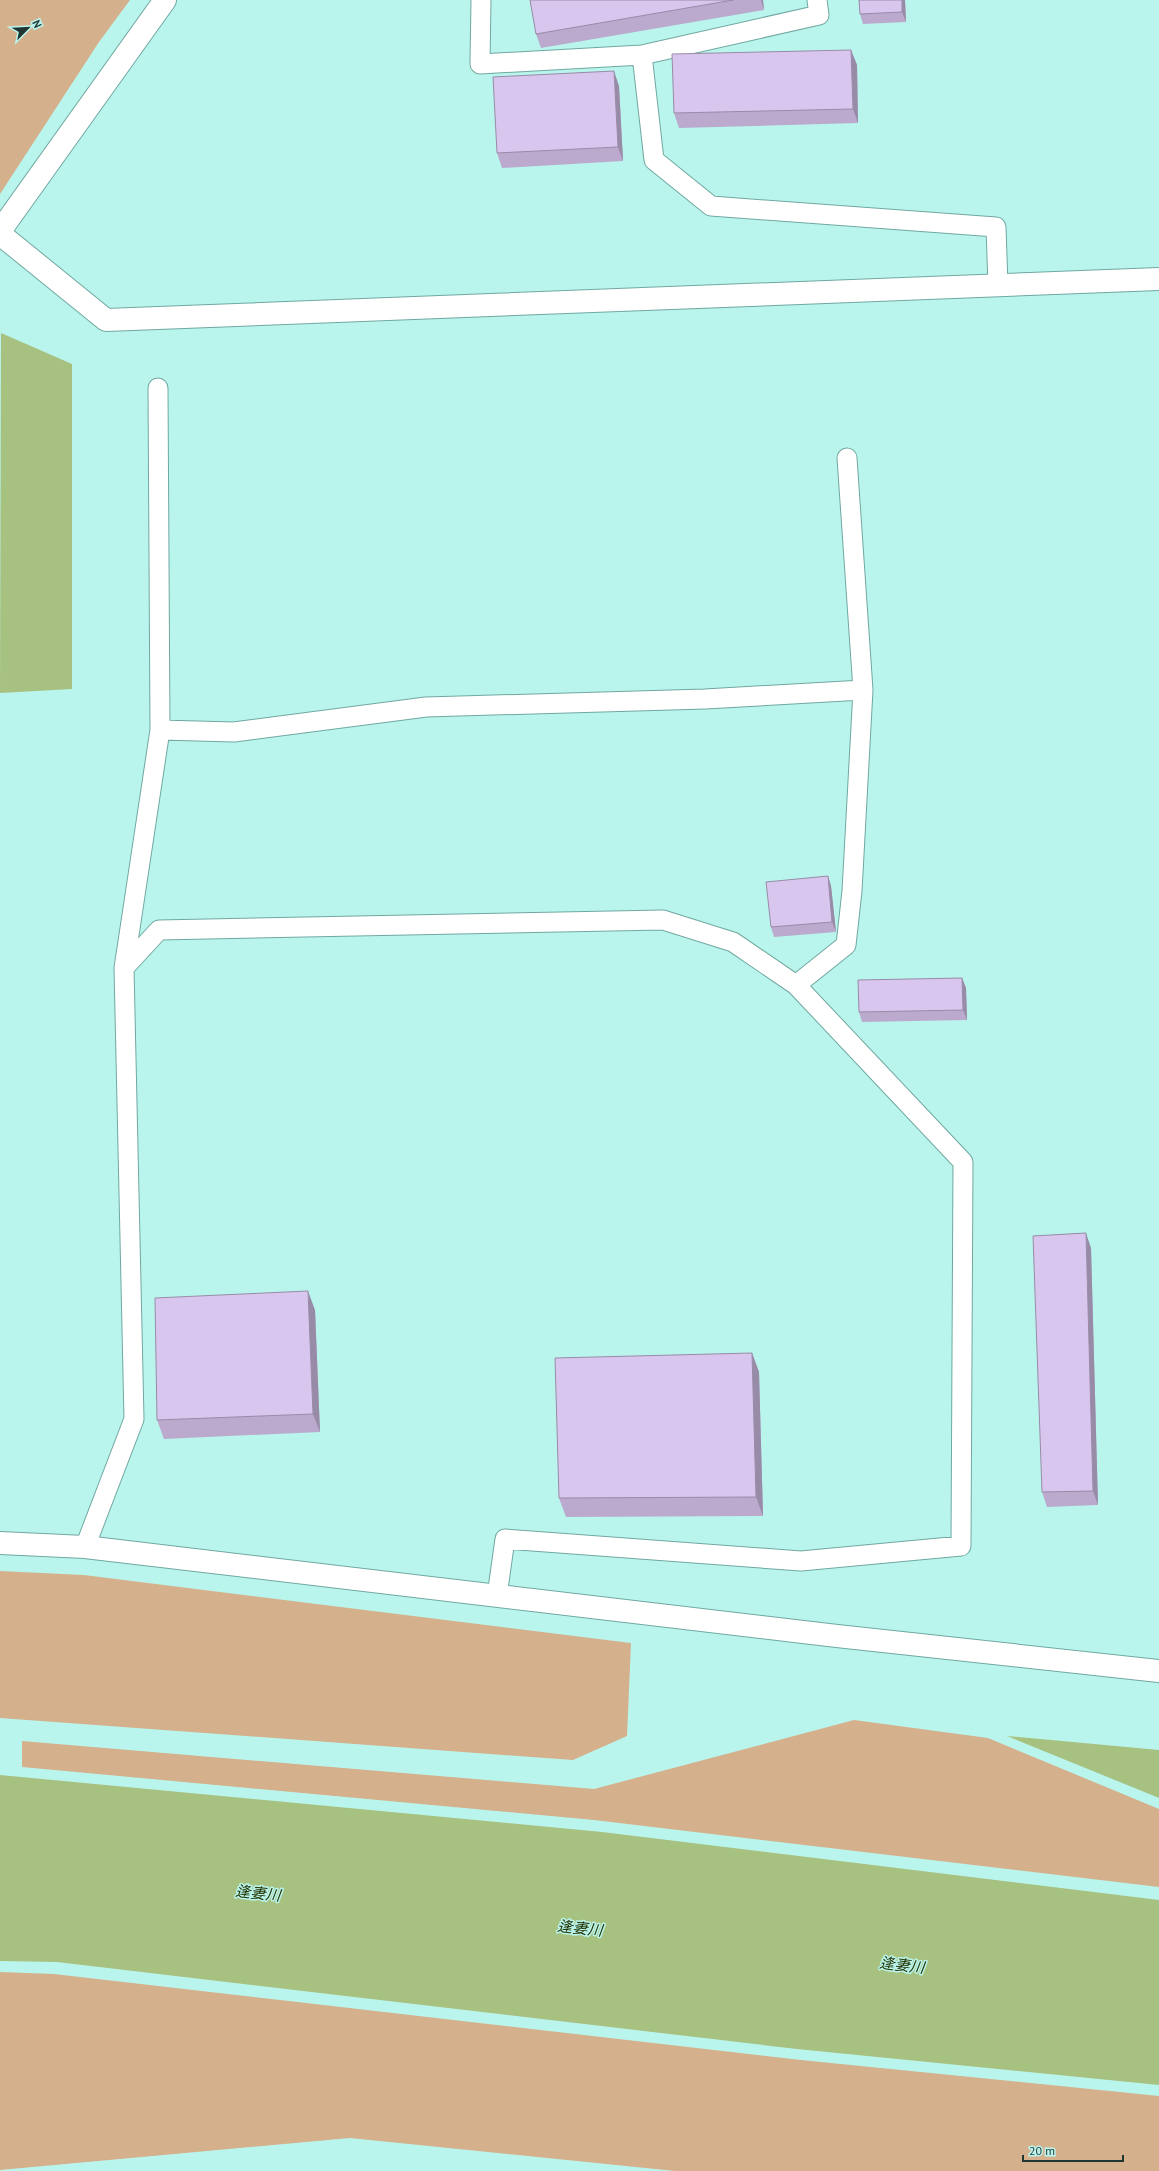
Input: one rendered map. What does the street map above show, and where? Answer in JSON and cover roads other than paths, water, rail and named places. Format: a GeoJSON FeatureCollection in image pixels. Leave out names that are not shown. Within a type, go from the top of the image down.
{"type":"FeatureCollection","features":[{"type":"Feature","properties":{"kind":"street"},"geometry":{"type":"LineString","coordinates":[[165,0],[0,232],[106,320],[1159,279]]}},
{"type":"Feature","properties":{"kind":"street"},"geometry":{"type":"LineString","coordinates":[[0,1543],[85,1547],[497,1596],[1159,1671]]}},
{"type":"Feature","properties":{"kind":"lane"},"geometry":{"type":"LineString","coordinates":[[480,0],[480,64],[642,55],[819,15],[818,0]]}},
{"type":"Feature","properties":{"kind":"lane"},"geometry":{"type":"LineString","coordinates":[[642,55],[654,160],[711,206],[996,227],[998,286]]}},
{"type":"Feature","properties":{"kind":"lane"},"geometry":{"type":"LineString","coordinates":[[85,1547],[134,1419],[124,968],[160,730],[158,388]]}},
{"type":"Feature","properties":{"kind":"lane"},"geometry":{"type":"LineString","coordinates":[[796,985],[846,945],[852,891],[863,690],[847,458]]}},
{"type":"Feature","properties":{"kind":"lane"},"geometry":{"type":"LineString","coordinates":[[160,730],[234,732],[426,706],[705,699],[863,690]]}},
{"type":"Feature","properties":{"kind":"lane"},"geometry":{"type":"LineString","coordinates":[[124,968],[159,930],[663,920],[733,942],[796,985],[963,1162],[961,1546],[801,1561],[505,1539],[497,1596]]}},
{"type":"Feature","properties":{"kind":"water"},"geometry":{"type":"Polygon","coordinates":[[[1,333],[72,364],[72,689],[0,693],[1,333]]]}},
{"type":"Feature","properties":{"kind":"water"},"geometry":{"type":"Polygon","coordinates":[[[1007,1736],[1159,1750],[1159,1798],[1007,1736]]]}},
{"type":"Feature","properties":{"kind":"water","name":"逢妻川"},"geometry":{"type":"Polygon","coordinates":[[[0,1775],[602,1832],[1159,1900],[1159,2085],[797,2049],[57,1962],[0,1961],[0,1775]]]}}]}
